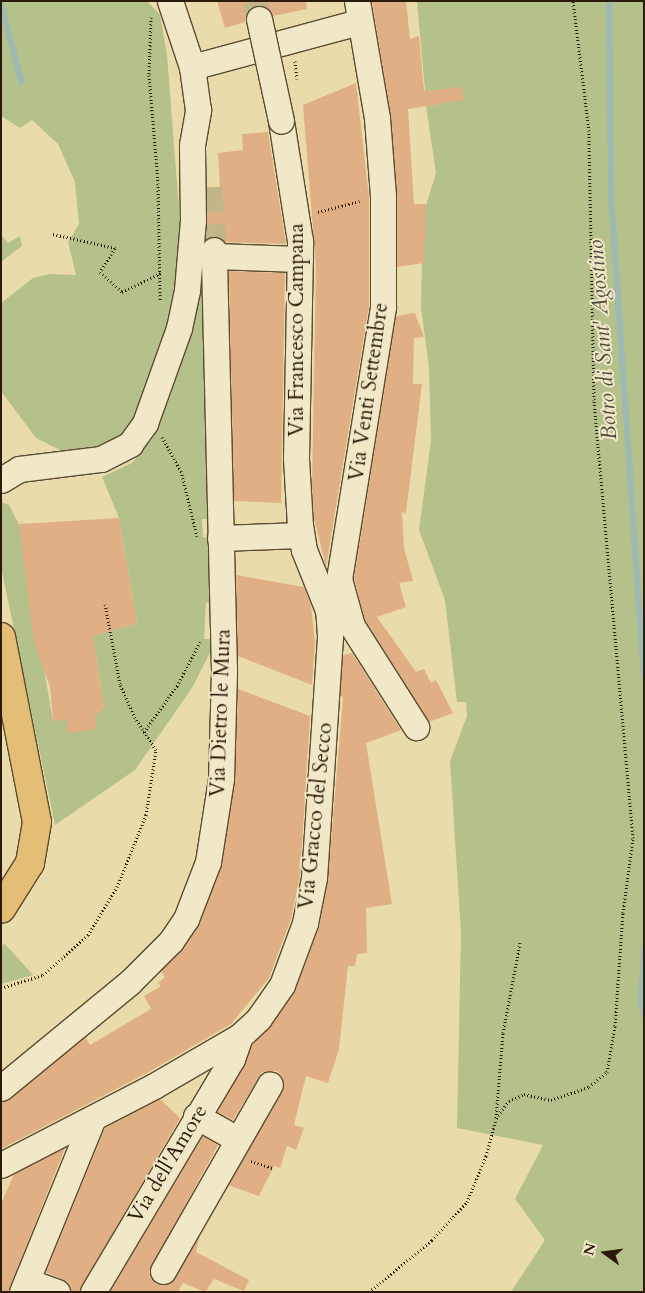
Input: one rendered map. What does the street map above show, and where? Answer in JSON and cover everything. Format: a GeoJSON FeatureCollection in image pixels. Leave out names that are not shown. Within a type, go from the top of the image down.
{"type":"FeatureCollection","features":[{"type":"Feature","properties":{"kind":"main road"},"geometry":{"type":"LineString","coordinates":[[1,637],[33,791],[37,832],[30,863],[1,909]]}},
{"type":"Feature","properties":{"kind":"street"},"geometry":{"type":"LineString","coordinates":[[161,5],[192,68],[210,187]]}},
{"type":"Feature","properties":{"kind":"street"},"geometry":{"type":"LineString","coordinates":[[192,68],[358,12]]}},
{"type":"Feature","properties":{"kind":"street","name":"Via Venti Settembre"},"geometry":{"type":"LineString","coordinates":[[328,610],[339,579],[382,328],[383,196],[374,95],[358,12]]}},
{"type":"Feature","properties":{"kind":"street","name":"Via Francesco Campana"},"geometry":{"type":"LineString","coordinates":[[259,19],[281,121],[298,217],[300,259],[296,458],[301,535],[328,610]]}},
{"type":"Feature","properties":{"kind":"street"},"geometry":{"type":"LineString","coordinates":[[7,471],[84,462],[124,448],[145,423],[179,328],[187,290],[193,220],[192,144],[198,110]]}},
{"type":"Feature","properties":{"kind":"street","name":"Via Dietro le Mura"},"geometry":{"type":"LineString","coordinates":[[1,1088],[142,971],[180,930],[201,884],[213,839],[222,758],[225,618],[209,541],[214,253],[300,259]]}},
{"type":"Feature","properties":{"kind":"street"},"geometry":{"type":"LineString","coordinates":[[209,541],[301,535]]}},
{"type":"Feature","properties":{"kind":"street"},"geometry":{"type":"LineString","coordinates":[[339,579],[352,626],[416,727]]}},
{"type":"Feature","properties":{"kind":"street","name":"Via Gracco del Secco"},"geometry":{"type":"LineString","coordinates":[[6,1163],[93,1118],[240,1036],[260,1018],[282,985],[310,906],[328,691],[328,610]]}},
{"type":"Feature","properties":{"kind":"street","name":"Via dell'Amore"},"geometry":{"type":"LineString","coordinates":[[93,1292],[196,1116],[232,1059],[240,1036]]}},
{"type":"Feature","properties":{"kind":"street"},"geometry":{"type":"LineString","coordinates":[[163,1272],[237,1138],[270,1084]]}},
{"type":"Feature","properties":{"kind":"street"},"geometry":{"type":"LineString","coordinates":[[196,1116],[237,1138]]}},
{"type":"Feature","properties":{"kind":"street"},"geometry":{"type":"LineString","coordinates":[[57,1292],[25,1286],[93,1118]]}},
{"type":"Feature","properties":{"kind":"street"},"geometry":{"type":"LineString","coordinates":[[1,1183],[6,1163]]}},
{"type":"Feature","properties":{"kind":"path"},"geometry":{"type":"LineString","coordinates":[[496,1118],[509,1101],[524,1094],[551,1100],[589,1088],[607,1072],[615,1026],[623,913],[633,838],[594,400],[589,131],[573,1]]}},
{"type":"Feature","properties":{"kind":"path"},"geometry":{"type":"LineString","coordinates":[[53,234],[115,248],[100,272],[122,292],[162,272],[149,75],[161,5]]}},
{"type":"Feature","properties":{"kind":"path"},"geometry":{"type":"LineString","coordinates":[[295,57],[298,85]]}},
{"type":"Feature","properties":{"kind":"path"},"geometry":{"type":"LineString","coordinates":[[298,217],[383,196]]}},
{"type":"Feature","properties":{"kind":"path"},"geometry":{"type":"LineString","coordinates":[[145,423],[164,438],[181,471],[209,541]]}},
{"type":"Feature","properties":{"kind":"path"},"geometry":{"type":"LineString","coordinates":[[1,988],[29,982],[53,968],[88,935],[106,908],[137,844],[146,815],[156,750],[144,732],[120,684],[105,604]]}},
{"type":"Feature","properties":{"kind":"path"},"geometry":{"type":"LineString","coordinates":[[144,732],[193,660],[201,635]]}},
{"type":"Feature","properties":{"kind":"path"},"geometry":{"type":"LineString","coordinates":[[369,1292],[432,1240],[468,1202],[486,1156],[496,1118],[503,1033],[520,943]]}},
{"type":"Feature","properties":{"kind":"green space"},"geometry":{"type":"Polygon","coordinates":[[[1,1],[147,1],[160,15],[167,55],[182,248],[179,283],[148,399],[120,442],[68,454],[36,438],[1,391],[1,303],[33,278],[50,274],[76,275],[68,242],[79,224],[75,182],[58,144],[32,120],[20,128],[1,116],[1,1]]]}},
{"type":"Feature","properties":{"kind":"green space"},"geometry":{"type":"Polygon","coordinates":[[[417,1],[644,1],[644,1292],[511,1292],[545,1240],[515,1199],[543,1145],[457,1128],[461,933],[450,761],[467,716],[466,702],[457,702],[445,600],[419,530],[431,441],[429,367],[421,308],[423,215],[436,173],[426,106],[439,104],[437,90],[425,91],[417,1]]]}},
{"type":"Feature","properties":{"kind":"green space"},"geometry":{"type":"Polygon","coordinates":[[[1,235],[8,243],[20,236],[22,246],[1,262],[1,235]]]}},
{"type":"Feature","properties":{"kind":"green space"},"geometry":{"type":"Polygon","coordinates":[[[199,256],[208,256],[209,519],[202,519],[203,537],[210,539],[216,603],[206,603],[204,639],[217,639],[192,688],[135,770],[55,825],[1,567],[1,502],[9,505],[19,524],[53,721],[67,719],[67,732],[104,708],[93,636],[137,623],[119,518],[102,477],[132,463],[152,439],[171,394],[197,303],[199,256]]]}},
{"type":"Feature","properties":{"kind":"green space"},"geometry":{"type":"Polygon","coordinates":[[[5,944],[33,975],[1,984],[1,946],[5,944]]]}},
{"type":"Feature","properties":{"kind":"building"},"geometry":{"type":"Polygon","coordinates":[[[217,1],[306,1],[307,9],[273,16],[264,6],[256,5],[246,14],[245,22],[225,28],[217,1]]]}},
{"type":"Feature","properties":{"kind":"building"},"geometry":{"type":"Polygon","coordinates":[[[372,1],[406,1],[410,39],[419,36],[424,91],[462,87],[464,100],[408,109],[414,204],[426,204],[424,263],[397,267],[391,117],[372,1]]]}},
{"type":"Feature","properties":{"kind":"building"},"geometry":{"type":"Polygon","coordinates":[[[356,83],[369,197],[369,306],[326,567],[314,518],[312,486],[316,266],[303,105],[356,83]]]}},
{"type":"Feature","properties":{"kind":"building"},"geometry":{"type":"Polygon","coordinates":[[[268,132],[286,244],[226,242],[214,236],[206,238],[207,187],[220,187],[218,153],[243,150],[242,134],[268,132]]]}},
{"type":"Feature","properties":{"kind":"building"},"geometry":{"type":"Polygon","coordinates":[[[229,271],[285,273],[281,503],[234,501],[229,271]]]}},
{"type":"Feature","properties":{"kind":"building"},"geometry":{"type":"Polygon","coordinates":[[[415,313],[424,337],[414,338],[413,384],[422,384],[406,513],[402,512],[404,548],[413,581],[399,583],[406,607],[377,617],[416,672],[424,669],[431,683],[436,680],[453,713],[429,722],[365,620],[354,578],[396,316],[415,313]]]}},
{"type":"Feature","properties":{"kind":"building"},"geometry":{"type":"Polygon","coordinates":[[[119,518],[137,623],[93,636],[104,708],[95,716],[96,729],[67,733],[67,719],[53,721],[50,687],[34,642],[19,524],[119,518]]]}},
{"type":"Feature","properties":{"kind":"building"},"geometry":{"type":"Polygon","coordinates":[[[236,575],[304,587],[311,605],[315,642],[312,685],[238,656],[236,575]]]}},
{"type":"Feature","properties":{"kind":"building"},"geometry":{"type":"Polygon","coordinates":[[[352,653],[401,730],[366,743],[392,904],[366,908],[367,953],[357,954],[355,966],[348,966],[339,1049],[328,1083],[306,1076],[294,1125],[304,1128],[296,1150],[287,1146],[280,1168],[274,1166],[259,1196],[228,1185],[282,1091],[283,1077],[277,1071],[262,1072],[233,1120],[217,1112],[251,1047],[294,993],[319,928],[328,879],[343,697],[340,696],[343,655],[352,653]]]}},
{"type":"Feature","properties":{"kind":"building"},"geometry":{"type":"Polygon","coordinates":[[[238,689],[310,716],[300,876],[291,919],[269,978],[231,1024],[147,1073],[1,1149],[1,1102],[10,1099],[85,1037],[90,1045],[151,1009],[144,996],[161,986],[158,983],[165,977],[161,971],[199,924],[222,864],[235,779],[238,689]]]}},
{"type":"Feature","properties":{"kind":"building"},"geometry":{"type":"Polygon","coordinates":[[[160,1099],[180,1118],[79,1292],[71,1292],[68,1282],[46,1272],[105,1128],[160,1099]]]}},
{"type":"Feature","properties":{"kind":"building"},"geometry":{"type":"Polygon","coordinates":[[[203,1136],[218,1145],[149,1272],[156,1284],[171,1283],[200,1235],[196,1252],[249,1280],[244,1291],[214,1279],[205,1292],[183,1283],[178,1292],[110,1292],[203,1136]]]}},
{"type":"Feature","properties":{"kind":"building"},"geometry":{"type":"Polygon","coordinates":[[[65,1148],[8,1292],[1,1292],[1,1204],[14,1174],[65,1148]]]}},
{"type":"Feature","properties":{"kind":"waterway","name":"Botro di Sant' Agostino"},"geometry":{"type":"LineString","coordinates":[[609,1],[611,196],[644,676]]}},
{"type":"Feature","properties":{"kind":"waterway"},"geometry":{"type":"LineString","coordinates":[[1,4],[21,81]]}},
{"type":"Feature","properties":{"kind":"waterway","name":"Botro di Sant' Agostino"},"geometry":{"type":"LineString","coordinates":[[644,949],[641,1002],[644,1016]]}},
{"type":"Feature","properties":{"kind":"tunnel"},"geometry":{"type":"LineString","coordinates":[[255,1],[259,19]]}},
{"type":"Feature","properties":{"kind":"tunnel"},"geometry":{"type":"LineString","coordinates":[[210,187],[214,250]]}}]}
